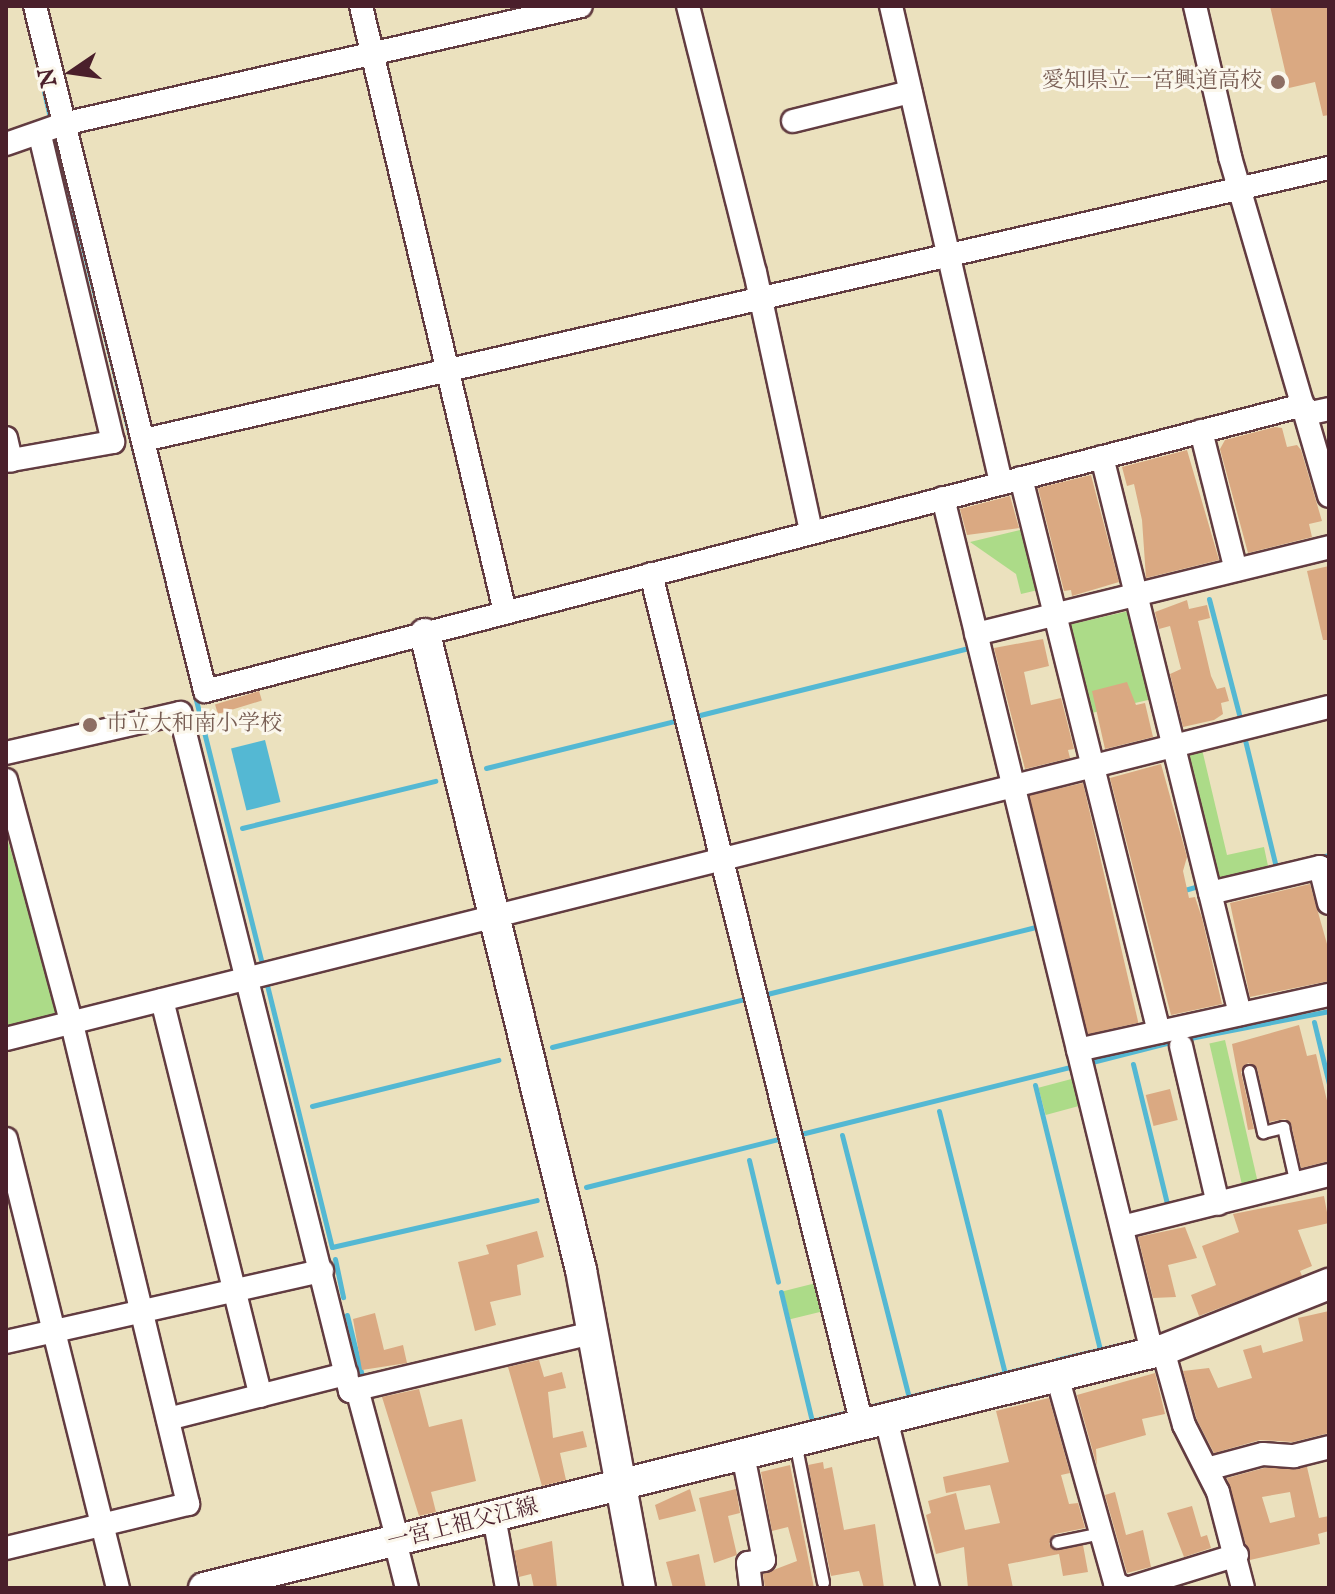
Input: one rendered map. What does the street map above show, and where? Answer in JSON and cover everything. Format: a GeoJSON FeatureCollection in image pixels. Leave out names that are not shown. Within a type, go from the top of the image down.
{"type":"FeatureCollection","features":[{"type":"Feature","properties":{"kind":"street"},"geometry":{"type":"LineString","coordinates":[[8,453],[113,442],[52,129],[35,6]]}},
{"type":"Feature","properties":{"kind":"street"},"geometry":{"type":"LineString","coordinates":[[361,6],[505,612]]}},
{"type":"Feature","properties":{"kind":"street"},"geometry":{"type":"LineString","coordinates":[[6,144],[52,129],[373,57],[581,6]]}},
{"type":"Feature","properties":{"kind":"street"},"geometry":{"type":"LineString","coordinates":[[688,6],[761,299],[811,532]]}},
{"type":"Feature","properties":{"kind":"street"},"geometry":{"type":"LineString","coordinates":[[891,6],[948,257],[1011,480],[1055,614],[1159,1032]]}},
{"type":"Feature","properties":{"kind":"street"},"geometry":{"type":"LineString","coordinates":[[1195,6],[1240,190],[1329,496]]}},
{"type":"Feature","properties":{"kind":"street"},"geometry":{"type":"LineString","coordinates":[[793,121],[910,92]]}},
{"type":"Feature","properties":{"kind":"street"},"geometry":{"type":"LineString","coordinates":[[52,129],[144,440],[205,691],[1201,431],[1304,409],[1329,409]]}},
{"type":"Feature","properties":{"kind":"street"},"geometry":{"type":"LineString","coordinates":[[144,440],[1329,168]]}},
{"type":"Feature","properties":{"kind":"street"},"geometry":{"type":"LineString","coordinates":[[1201,431],[1236,570]]}},
{"type":"Feature","properties":{"kind":"street"},"geometry":{"type":"LineString","coordinates":[[1102,457],[1240,1014]]}},
{"type":"Feature","properties":{"kind":"street"},"geometry":{"type":"LineString","coordinates":[[943,498],[1122,1227],[1158,1351],[1184,1425],[1207,1469],[1237,1555],[1243,1588]]}},
{"type":"Feature","properties":{"kind":"street"},"geometry":{"type":"LineString","coordinates":[[976,634],[1329,547]]}},
{"type":"Feature","properties":{"kind":"street"},"geometry":{"type":"LineString","coordinates":[[651,574],[791,1137],[874,1422],[928,1588]]}},
{"type":"Feature","properties":{"kind":"street"},"geometry":{"type":"LineString","coordinates":[[425,634],[592,1333],[640,1588]]}},
{"type":"Feature","properties":{"kind":"street"},"geometry":{"type":"LineString","coordinates":[[6,1039],[492,914],[1329,707]]}},
{"type":"Feature","properties":{"kind":"street"},"geometry":{"type":"LineString","coordinates":[[6,753],[180,713],[259,974],[322,1271],[407,1588]]}},
{"type":"Feature","properties":{"kind":"street"},"geometry":{"type":"LineString","coordinates":[[6,780],[72,1024],[188,1504],[7,1544]]}},
{"type":"Feature","properties":{"kind":"street"},"geometry":{"type":"LineString","coordinates":[[1210,893],[1320,867],[1329,903]]}},
{"type":"Feature","properties":{"kind":"street"},"geometry":{"type":"LineString","coordinates":[[1081,1059],[1159,1032],[1329,995]]}},
{"type":"Feature","properties":{"kind":"street"},"geometry":{"type":"LineString","coordinates":[[162,1000],[261,1396]]}},
{"type":"Feature","properties":{"kind":"street"},"geometry":{"type":"LineString","coordinates":[[1181,1046],[1218,1204]]}},
{"type":"Feature","properties":{"kind":"street"},"geometry":{"type":"LineString","coordinates":[[6,1139],[118,1588]]}},
{"type":"Feature","properties":{"kind":"street"},"geometry":{"type":"LineString","coordinates":[[1122,1227],[1329,1175]]}},
{"type":"Feature","properties":{"kind":"street"},"geometry":{"type":"LineString","coordinates":[[6,1342],[322,1271]]}},
{"type":"Feature","properties":{"kind":"street","name":"一宮上祖父江線"},"geometry":{"type":"LineString","coordinates":[[204,1588],[1158,1351],[1328,1289]]}},
{"type":"Feature","properties":{"kind":"street"},"geometry":{"type":"LineString","coordinates":[[168,1419],[261,1396],[351,1382],[592,1333]]}},
{"type":"Feature","properties":{"kind":"street"},"geometry":{"type":"LineString","coordinates":[[1057,1376],[1115,1583],[1128,1588],[1237,1555]]}},
{"type":"Feature","properties":{"kind":"street"},"geometry":{"type":"LineString","coordinates":[[1207,1469],[1263,1454],[1294,1456],[1329,1447]]}},
{"type":"Feature","properties":{"kind":"street"},"geometry":{"type":"LineString","coordinates":[[743,1455],[764,1560],[748,1563],[751,1588]]}},
{"type":"Feature","properties":{"kind":"street"},"geometry":{"type":"LineString","coordinates":[[494,1517],[507,1588]]}},
{"type":"Feature","properties":{"kind":"lane"},"geometry":{"type":"LineString","coordinates":[[1249,1071],[1263,1132],[1283,1127],[1296,1184]]}},
{"type":"Feature","properties":{"kind":"lane"},"geometry":{"type":"LineString","coordinates":[[795,1442],[823,1582]]}},
{"type":"Feature","properties":{"kind":"lane"},"geometry":{"type":"LineString","coordinates":[[1057,1542],[1101,1533]]}},
{"type":"Feature","properties":{"kind":"green space"},"geometry":{"type":"Polygon","coordinates":[[[1024,529],[1038,590],[1021,594],[1016,574],[970,542],[1024,529]]]}},
{"type":"Feature","properties":{"kind":"green space"},"geometry":{"type":"Polygon","coordinates":[[[1133,610],[1153,699],[1087,714],[1067,625],[1133,610]]]}},
{"type":"Feature","properties":{"kind":"green space"},"geometry":{"type":"Polygon","coordinates":[[[1201,745],[1227,855],[1264,847],[1268,866],[1213,879],[1182,749],[1201,745]]]}},
{"type":"Feature","properties":{"kind":"green space"},"geometry":{"type":"Polygon","coordinates":[[[6,835],[61,1015],[6,1029],[6,835]]]}},
{"type":"Feature","properties":{"kind":"green space"},"geometry":{"type":"Polygon","coordinates":[[[1225,1040],[1258,1184],[1243,1188],[1209,1044],[1225,1040]]]}},
{"type":"Feature","properties":{"kind":"green space"},"geometry":{"type":"Polygon","coordinates":[[[1079,1077],[1086,1104],[1046,1115],[1038,1088],[1079,1077]]]}},
{"type":"Feature","properties":{"kind":"green space"},"geometry":{"type":"Polygon","coordinates":[[[820,1282],[827,1310],[790,1319],[783,1291],[820,1282]]]}},
{"type":"Feature","properties":{"kind":"water"},"geometry":{"type":"Polygon","coordinates":[[[265,740],[280,802],[247,811],[231,748],[265,740]]]}},
{"type":"Feature","properties":{"kind":"building"},"geometry":{"type":"Polygon","coordinates":[[[1270,6],[1329,6],[1329,115],[1323,116],[1315,82],[1289,88],[1270,6]]]}},
{"type":"Feature","properties":{"kind":"building"},"geometry":{"type":"Polygon","coordinates":[[[1275,427],[1282,428],[1287,447],[1297,445],[1301,450],[1322,521],[1309,524],[1312,537],[1248,553],[1220,449],[1225,440],[1275,427]]]}},
{"type":"Feature","properties":{"kind":"building"},"geometry":{"type":"Polygon","coordinates":[[[1187,450],[1219,560],[1146,578],[1142,520],[1134,484],[1127,486],[1122,467],[1187,450]]]}},
{"type":"Feature","properties":{"kind":"building"},"geometry":{"type":"Polygon","coordinates":[[[1091,475],[1119,582],[1072,596],[1071,590],[1064,591],[1038,488],[1091,475]]]}},
{"type":"Feature","properties":{"kind":"building"},"geometry":{"type":"Polygon","coordinates":[[[1010,496],[1019,528],[967,535],[960,509],[1010,496]]]}},
{"type":"Feature","properties":{"kind":"building"},"geometry":{"type":"Polygon","coordinates":[[[1329,566],[1329,640],[1323,640],[1307,571],[1329,566]]]}},
{"type":"Feature","properties":{"kind":"building"},"geometry":{"type":"Polygon","coordinates":[[[1187,600],[1189,609],[1207,605],[1210,618],[1198,621],[1211,676],[1217,689],[1225,687],[1229,701],[1221,703],[1223,714],[1214,720],[1183,727],[1170,674],[1181,669],[1170,626],[1159,629],[1155,612],[1187,600]]]}},
{"type":"Feature","properties":{"kind":"building"},"geometry":{"type":"Polygon","coordinates":[[[1043,639],[1049,666],[1024,672],[1031,705],[1061,698],[1074,749],[1068,750],[1070,758],[1025,769],[994,648],[1043,639]]]}},
{"type":"Feature","properties":{"kind":"building"},"geometry":{"type":"Polygon","coordinates":[[[1127,682],[1136,705],[1145,703],[1153,737],[1105,749],[1092,691],[1127,682]]]}},
{"type":"Feature","properties":{"kind":"building"},"geometry":{"type":"Polygon","coordinates":[[[259,691],[262,701],[218,714],[215,704],[259,691]]]}},
{"type":"Feature","properties":{"kind":"building"},"geometry":{"type":"Polygon","coordinates":[[[1161,764],[1187,857],[1183,871],[1189,898],[1195,897],[1202,918],[1222,1004],[1171,1015],[1110,778],[1161,764]]]}},
{"type":"Feature","properties":{"kind":"building"},"geometry":{"type":"Polygon","coordinates":[[[1083,783],[1138,1023],[1085,1035],[1029,795],[1083,783]]]}},
{"type":"Feature","properties":{"kind":"building"},"geometry":{"type":"Polygon","coordinates":[[[1310,884],[1329,951],[1329,981],[1250,997],[1230,903],[1310,884]]]}},
{"type":"Feature","properties":{"kind":"building"},"geometry":{"type":"Polygon","coordinates":[[[1299,1025],[1307,1056],[1316,1054],[1329,1109],[1329,1161],[1301,1168],[1291,1124],[1285,1119],[1269,1122],[1257,1068],[1248,1063],[1241,1072],[1254,1129],[1248,1130],[1232,1044],[1299,1025]]]}},
{"type":"Feature","properties":{"kind":"building"},"geometry":{"type":"Polygon","coordinates":[[[1170,1089],[1178,1120],[1153,1126],[1146,1095],[1170,1089]]]}},
{"type":"Feature","properties":{"kind":"building"},"geometry":{"type":"Polygon","coordinates":[[[1324,1196],[1329,1223],[1298,1230],[1312,1266],[1300,1271],[1302,1276],[1199,1316],[1191,1295],[1216,1285],[1202,1246],[1239,1232],[1233,1214],[1324,1196]]]}},
{"type":"Feature","properties":{"kind":"building"},"geometry":{"type":"Polygon","coordinates":[[[1185,1227],[1197,1258],[1168,1265],[1176,1297],[1153,1298],[1138,1237],[1185,1227]]]}},
{"type":"Feature","properties":{"kind":"building"},"geometry":{"type":"Polygon","coordinates":[[[537,1231],[544,1257],[517,1265],[521,1295],[490,1302],[496,1325],[475,1331],[458,1262],[489,1254],[486,1245],[537,1231]]]}},
{"type":"Feature","properties":{"kind":"building"},"geometry":{"type":"Polygon","coordinates":[[[1329,1311],[1329,1433],[1293,1442],[1260,1440],[1214,1453],[1197,1420],[1183,1371],[1209,1368],[1218,1388],[1252,1378],[1243,1350],[1261,1345],[1263,1353],[1303,1341],[1298,1318],[1329,1311]]]}},
{"type":"Feature","properties":{"kind":"building"},"geometry":{"type":"Polygon","coordinates":[[[375,1313],[384,1350],[403,1345],[407,1363],[362,1370],[353,1319],[375,1313]]]}},
{"type":"Feature","properties":{"kind":"building"},"geometry":{"type":"Polygon","coordinates":[[[539,1360],[544,1377],[562,1372],[566,1388],[548,1392],[553,1438],[583,1431],[587,1447],[560,1453],[566,1480],[542,1486],[508,1367],[539,1360]]]}},
{"type":"Feature","properties":{"kind":"building"},"geometry":{"type":"Polygon","coordinates":[[[1155,1373],[1165,1414],[1142,1419],[1146,1435],[1096,1449],[1097,1466],[1077,1395],[1155,1373]]]}},
{"type":"Feature","properties":{"kind":"building"},"geometry":{"type":"Polygon","coordinates":[[[419,1389],[429,1427],[462,1419],[476,1481],[431,1492],[436,1512],[419,1516],[382,1397],[419,1389]]]}},
{"type":"Feature","properties":{"kind":"building"},"geometry":{"type":"Polygon","coordinates":[[[1049,1398],[1070,1473],[1061,1475],[1069,1504],[1078,1503],[1085,1528],[1055,1534],[1049,1544],[1058,1550],[1083,1545],[1088,1572],[1063,1576],[1059,1554],[1008,1564],[1013,1588],[968,1588],[964,1547],[936,1554],[926,1515],[931,1513],[928,1501],[956,1493],[965,1530],[1000,1523],[990,1485],[946,1493],[943,1477],[1009,1462],[996,1411],[1049,1398]]]}},
{"type":"Feature","properties":{"kind":"building"},"geometry":{"type":"Polygon","coordinates":[[[823,1462],[824,1469],[832,1467],[844,1530],[875,1524],[884,1588],[864,1588],[859,1571],[831,1576],[808,1465],[823,1462]]]}},
{"type":"Feature","properties":{"kind":"building"},"geometry":{"type":"Polygon","coordinates":[[[790,1465],[814,1588],[765,1588],[763,1574],[797,1561],[788,1527],[772,1531],[761,1472],[790,1465]]]}},
{"type":"Feature","properties":{"kind":"building"},"geometry":{"type":"Polygon","coordinates":[[[1307,1467],[1319,1518],[1329,1516],[1329,1531],[1318,1534],[1320,1544],[1250,1560],[1227,1478],[1264,1468],[1307,1467]],[[1290,1492],[1262,1497],[1270,1523],[1295,1517],[1290,1492]]]}},
{"type":"Feature","properties":{"kind":"building"},"geometry":{"type":"Polygon","coordinates":[[[690,1489],[696,1511],[659,1520],[655,1505],[690,1489]]]}},
{"type":"Feature","properties":{"kind":"building"},"geometry":{"type":"Polygon","coordinates":[[[736,1489],[740,1513],[728,1516],[737,1555],[714,1563],[699,1498],[736,1489]]]}},
{"type":"Feature","properties":{"kind":"building"},"geometry":{"type":"Polygon","coordinates":[[[1115,1492],[1126,1535],[1143,1530],[1151,1567],[1127,1573],[1105,1495],[1115,1492]]]}},
{"type":"Feature","properties":{"kind":"building"},"geometry":{"type":"Polygon","coordinates":[[[1192,1506],[1201,1537],[1207,1535],[1211,1548],[1184,1557],[1167,1513],[1192,1506]]]}},
{"type":"Feature","properties":{"kind":"building"},"geometry":{"type":"Polygon","coordinates":[[[552,1541],[557,1588],[534,1588],[531,1574],[519,1577],[514,1551],[552,1541]]]}},
{"type":"Feature","properties":{"kind":"building"},"geometry":{"type":"Polygon","coordinates":[[[699,1554],[706,1588],[673,1588],[666,1562],[699,1554]]]}},
{"type":"Feature","properties":{"kind":"waterway"},"geometry":{"type":"LineString","coordinates":[[29,26],[51,122]]}},
{"type":"Feature","properties":{"kind":"waterway"},"geometry":{"type":"LineString","coordinates":[[54,132],[263,968]]}},
{"type":"Feature","properties":{"kind":"waterway"},"geometry":{"type":"LineString","coordinates":[[1209,599],[1239,714]]}},
{"type":"Feature","properties":{"kind":"waterway"},"geometry":{"type":"LineString","coordinates":[[696,716],[972,647]]}},
{"type":"Feature","properties":{"kind":"waterway"},"geometry":{"type":"LineString","coordinates":[[486,768],[679,720]]}},
{"type":"Feature","properties":{"kind":"waterway"},"geometry":{"type":"LineString","coordinates":[[1245,740],[1276,867]]}},
{"type":"Feature","properties":{"kind":"waterway"},"geometry":{"type":"LineString","coordinates":[[242,828],[435,781]]}},
{"type":"Feature","properties":{"kind":"waterway"},"geometry":{"type":"LineString","coordinates":[[1318,857],[1329,855]]}},
{"type":"Feature","properties":{"kind":"waterway"},"geometry":{"type":"LineString","coordinates":[[1181,891],[1195,887]]}},
{"type":"Feature","properties":{"kind":"waterway"},"geometry":{"type":"LineString","coordinates":[[763,995],[1036,927]]}},
{"type":"Feature","properties":{"kind":"waterway"},"geometry":{"type":"LineString","coordinates":[[266,981],[332,1247],[537,1200]]}},
{"type":"Feature","properties":{"kind":"waterway"},"geometry":{"type":"LineString","coordinates":[[552,1047],[749,998]]}},
{"type":"Feature","properties":{"kind":"waterway"},"geometry":{"type":"LineString","coordinates":[[1185,1039],[1329,1011]]}},
{"type":"Feature","properties":{"kind":"waterway"},"geometry":{"type":"LineString","coordinates":[[1314,1022],[1329,1084]]}},
{"type":"Feature","properties":{"kind":"waterway"},"geometry":{"type":"LineString","coordinates":[[1088,1063],[1175,1041]]}},
{"type":"Feature","properties":{"kind":"waterway"},"geometry":{"type":"LineString","coordinates":[[312,1106],[498,1060]]}},
{"type":"Feature","properties":{"kind":"waterway"},"geometry":{"type":"LineString","coordinates":[[1133,1064],[1168,1208]]}},
{"type":"Feature","properties":{"kind":"waterway"},"geometry":{"type":"LineString","coordinates":[[797,1135],[1074,1066]]}},
{"type":"Feature","properties":{"kind":"waterway"},"geometry":{"type":"LineString","coordinates":[[1035,1085],[1100,1349]]}},
{"type":"Feature","properties":{"kind":"waterway"},"geometry":{"type":"LineString","coordinates":[[939,1111],[1005,1373]]}},
{"type":"Feature","properties":{"kind":"waterway"},"geometry":{"type":"LineString","coordinates":[[842,1135],[909,1397]]}},
{"type":"Feature","properties":{"kind":"waterway"},"geometry":{"type":"LineString","coordinates":[[586,1187],[783,1138]]}},
{"type":"Feature","properties":{"kind":"waterway"},"geometry":{"type":"LineString","coordinates":[[749,1160],[778,1282]]}},
{"type":"Feature","properties":{"kind":"waterway"},"geometry":{"type":"LineString","coordinates":[[335,1259],[343,1297]]}},
{"type":"Feature","properties":{"kind":"waterway"},"geometry":{"type":"LineString","coordinates":[[781,1292],[812,1421],[852,1411]]}},
{"type":"Feature","properties":{"kind":"waterway"},"geometry":{"type":"LineString","coordinates":[[347,1315],[363,1380]]}},
{"type":"Feature","properties":{"kind":"waterway"},"geometry":{"type":"LineString","coordinates":[[1056,1360],[1140,1340]]}},
{"type":"Feature","properties":{"kind":"waterway"},"geometry":{"type":"LineString","coordinates":[[961,1384],[1045,1363]]}},
{"type":"Feature","properties":{"kind":"waterway"},"geometry":{"type":"LineString","coordinates":[[865,1408],[952,1386]]}},
{"type":"Feature","properties":{"kind":"place","name":"愛知県立一宮興道高校"},"geometry":{"type":"Point","coordinates":[1278,82]}},
{"type":"Feature","properties":{"kind":"place","name":"市立大和南小学校"},"geometry":{"type":"Point","coordinates":[90,725]}}]}
